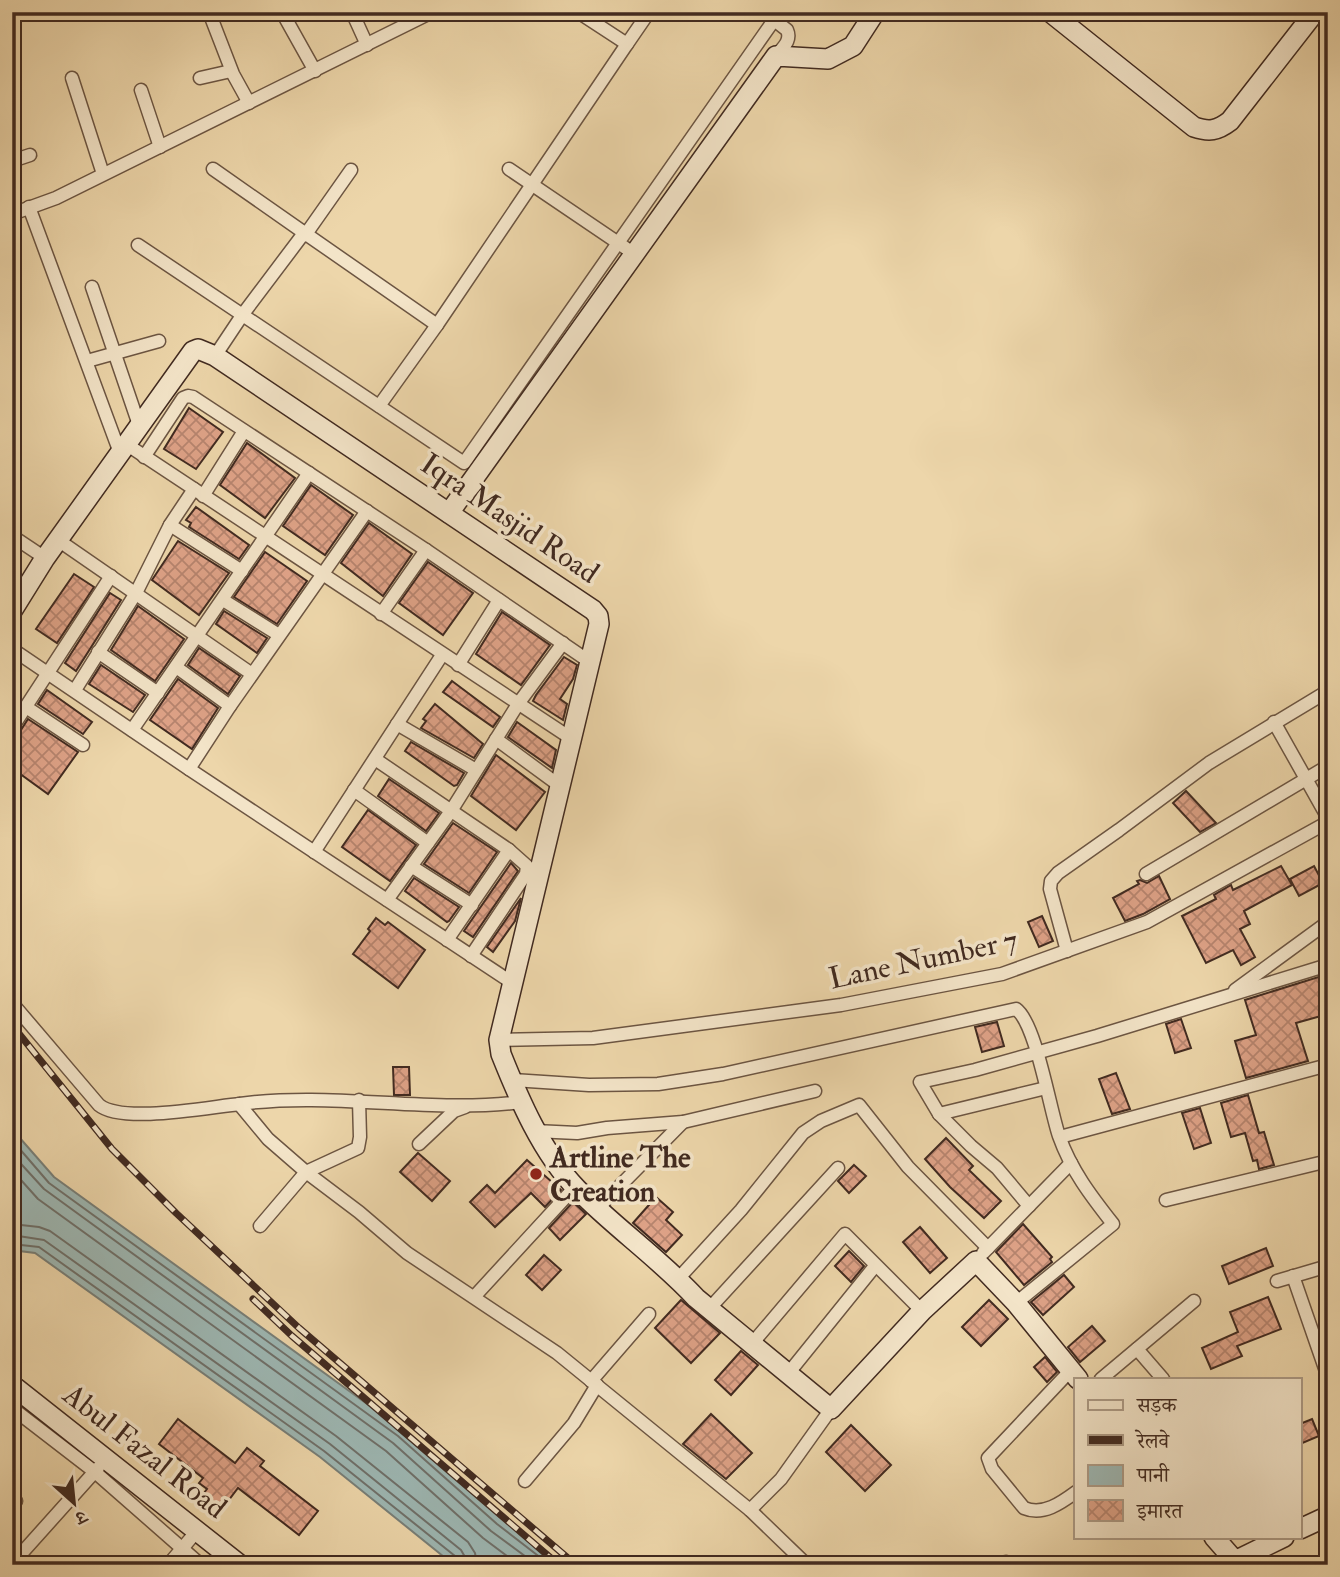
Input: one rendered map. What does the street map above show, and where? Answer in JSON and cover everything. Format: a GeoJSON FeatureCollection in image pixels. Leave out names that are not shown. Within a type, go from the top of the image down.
{"type":"FeatureCollection","features":[{"type":"Feature","properties":{"kind":"street"},"geometry":{"type":"LineString","coordinates":[[209,12],[232,71],[250,103]]}},
{"type":"Feature","properties":{"kind":"street"},"geometry":{"type":"LineString","coordinates":[[282,12],[315,71]]}},
{"type":"Feature","properties":{"kind":"street"},"geometry":{"type":"LineString","coordinates":[[352,12],[367,45]]}},
{"type":"Feature","properties":{"kind":"street"},"geometry":{"type":"LineString","coordinates":[[578,12],[627,44]]}},
{"type":"Feature","properties":{"kind":"street"},"geometry":{"type":"LineString","coordinates":[[379,406],[649,12]]}},
{"type":"Feature","properties":{"kind":"street"},"geometry":{"type":"LineString","coordinates":[[776,56],[828,59],[853,46],[874,12]]}},
{"type":"Feature","properties":{"kind":"street"},"geometry":{"type":"LineString","coordinates":[[1051,12],[1194,127],[1208,131],[1221,128],[1230,121],[1315,12]]}},
{"type":"Feature","properties":{"kind":"street"},"geometry":{"type":"LineString","coordinates":[[12,214],[57,198],[429,13]]}},
{"type":"Feature","properties":{"kind":"street"},"geometry":{"type":"LineString","coordinates":[[138,245],[464,463],[769,16],[788,30],[789,39],[449,513]]}},
{"type":"Feature","properties":{"kind":"street"},"geometry":{"type":"LineString","coordinates":[[200,78],[232,71]]}},
{"type":"Feature","properties":{"kind":"street"},"geometry":{"type":"LineString","coordinates":[[72,78],[103,174]]}},
{"type":"Feature","properties":{"kind":"street"},"geometry":{"type":"LineString","coordinates":[[141,90],[160,147]]}},
{"type":"Feature","properties":{"kind":"street"},"geometry":{"type":"LineString","coordinates":[[12,161],[30,155]]}},
{"type":"Feature","properties":{"kind":"street"},"geometry":{"type":"LineString","coordinates":[[213,169],[437,325]]}},
{"type":"Feature","properties":{"kind":"street"},"geometry":{"type":"LineString","coordinates":[[509,169],[634,253]]}},
{"type":"Feature","properties":{"kind":"street"},"geometry":{"type":"LineString","coordinates":[[12,611],[45,558],[193,351],[207,353],[243,314],[306,234],[351,170]]}},
{"type":"Feature","properties":{"kind":"street"},"geometry":{"type":"LineString","coordinates":[[29,207],[123,448],[144,457],[572,739]]}},
{"type":"Feature","properties":{"kind":"street"},"geometry":{"type":"LineString","coordinates":[[92,287],[139,425]]}},
{"type":"Feature","properties":{"kind":"street"},"geometry":{"type":"LineString","coordinates":[[87,361],[159,341]]}},
{"type":"Feature","properties":{"kind":"street","name":"Iqra Masjid Road"},"geometry":{"type":"LineString","coordinates":[[207,353],[449,513],[598,616],[599,624],[499,1040]]}},
{"type":"Feature","properties":{"kind":"street"},"geometry":{"type":"LineString","coordinates":[[144,457],[183,398],[188,396],[426,550],[590,662]]}},
{"type":"Feature","properties":{"kind":"street"},"geometry":{"type":"LineString","coordinates":[[75,690],[136,593],[170,525],[244,431]]}},
{"type":"Feature","properties":{"kind":"street"},"geometry":{"type":"LineString","coordinates":[[132,730],[309,473]]}},
{"type":"Feature","properties":{"kind":"street"},"geometry":{"type":"LineString","coordinates":[[189,769],[367,511]]}},
{"type":"Feature","properties":{"kind":"street"},"geometry":{"type":"LineString","coordinates":[[170,525],[242,571]]}},
{"type":"Feature","properties":{"kind":"street"},"geometry":{"type":"LineString","coordinates":[[14,540],[45,558]]}},
{"type":"Feature","properties":{"kind":"street"},"geometry":{"type":"LineString","coordinates":[[58,540],[252,674]]}},
{"type":"Feature","properties":{"kind":"street"},"geometry":{"type":"LineString","coordinates":[[381,614],[426,550]]}},
{"type":"Feature","properties":{"kind":"street"},"geometry":{"type":"LineString","coordinates":[[12,728],[111,576]]}},
{"type":"Feature","properties":{"kind":"street"},"geometry":{"type":"LineString","coordinates":[[222,600],[279,635]]}},
{"type":"Feature","properties":{"kind":"street"},"geometry":{"type":"LineString","coordinates":[[458,665],[499,600]]}},
{"type":"Feature","properties":{"kind":"street"},"geometry":{"type":"LineString","coordinates":[[387,900],[451,811],[518,704],[563,643]]}},
{"type":"Feature","properties":{"kind":"street"},"geometry":{"type":"LineString","coordinates":[[12,649],[511,982]]}},
{"type":"Feature","properties":{"kind":"street"},"geometry":{"type":"LineString","coordinates":[[98,652],[158,693]]}},
{"type":"Feature","properties":{"kind":"street"},"geometry":{"type":"LineString","coordinates":[[314,852],[442,655]]}},
{"type":"Feature","properties":{"kind":"street"},"geometry":{"type":"LineString","coordinates":[[176,667],[230,706]]}},
{"type":"Feature","properties":{"kind":"street"},"geometry":{"type":"LineString","coordinates":[[1067,951],[1050,889],[1051,881],[1058,873],[1209,763],[1328,691]]}},
{"type":"Feature","properties":{"kind":"street"},"geometry":{"type":"LineString","coordinates":[[26,707],[83,745]]}},
{"type":"Feature","properties":{"kind":"street"},"geometry":{"type":"LineString","coordinates":[[1274,722],[1328,820]]}},
{"type":"Feature","properties":{"kind":"street"},"geometry":{"type":"LineString","coordinates":[[397,724],[476,770]]}},
{"type":"Feature","properties":{"kind":"street"},"geometry":{"type":"LineString","coordinates":[[496,739],[560,786]]}},
{"type":"Feature","properties":{"kind":"street"},"geometry":{"type":"LineString","coordinates":[[374,759],[509,850],[524,862],[528,870],[471,956]]}},
{"type":"Feature","properties":{"kind":"street"},"geometry":{"type":"LineString","coordinates":[[1146,874],[1328,766]]}},
{"type":"Feature","properties":{"kind":"street"},"geometry":{"type":"LineString","coordinates":[[354,790],[428,843]]}},
{"type":"Feature","properties":{"kind":"street","name":"Lane Number 7"},"geometry":{"type":"LineString","coordinates":[[499,1040],[593,1038],[841,1005],[1002,974],[1160,916],[1328,820]]}},
{"type":"Feature","properties":{"kind":"street"},"geometry":{"type":"LineString","coordinates":[[447,940],[509,850]]}},
{"type":"Feature","properties":{"kind":"street"},"geometry":{"type":"LineString","coordinates":[[411,866],[471,905]]}},
{"type":"Feature","properties":{"kind":"street"},"geometry":{"type":"LineString","coordinates":[[1223,998],[1328,922]]}},
{"type":"Feature","properties":{"kind":"street"},"geometry":{"type":"LineString","coordinates":[[1029,1206],[997,1168],[939,1114],[920,1082],[975,1070],[1110,1033],[1328,965]]}},
{"type":"Feature","properties":{"kind":"street"},"geometry":{"type":"LineString","coordinates":[[12,1003],[104,1109],[110,1112],[170,1113],[239,1104],[359,1101],[465,1106],[522,1102]]}},
{"type":"Feature","properties":{"kind":"street"},"geometry":{"type":"LineString","coordinates":[[513,1080],[589,1085],[658,1084],[737,1071],[1016,1009],[1021,1012],[1036,1052],[1060,1137],[1071,1163],[1082,1185],[1113,1224],[1016,1303]]}},
{"type":"Feature","properties":{"kind":"street"},"geometry":{"type":"LineString","coordinates":[[499,1040],[501,1054],[535,1131],[575,1187],[751,1345],[831,1409]]}},
{"type":"Feature","properties":{"kind":"street"},"geometry":{"type":"LineString","coordinates":[[1060,1137],[1328,1065]]}},
{"type":"Feature","properties":{"kind":"street"},"geometry":{"type":"LineString","coordinates":[[939,1114],[1046,1088]]}},
{"type":"Feature","properties":{"kind":"street"},"geometry":{"type":"LineString","coordinates":[[535,1131],[569,1133],[683,1122],[815,1091]]}},
{"type":"Feature","properties":{"kind":"street"},"geometry":{"type":"LineString","coordinates":[[260,1226],[306,1172],[358,1148],[359,1101]]}},
{"type":"Feature","properties":{"kind":"street"},"geometry":{"type":"LineString","coordinates":[[239,1104],[268,1139],[306,1172],[407,1253],[557,1353],[750,1510],[807,1565]]}},
{"type":"Feature","properties":{"kind":"street"},"geometry":{"type":"LineString","coordinates":[[678,1279],[741,1210],[803,1133],[821,1121],[859,1105],[982,1254],[1016,1303],[1074,1375],[988,1458],[992,1469],[1024,1508],[1030,1510],[1056,1506],[1074,1493]]}},
{"type":"Feature","properties":{"kind":"street"},"geometry":{"type":"LineString","coordinates":[[419,1144],[454,1111],[465,1106]]}},
{"type":"Feature","properties":{"kind":"street"},"geometry":{"type":"LineString","coordinates":[[597,1208],[683,1122]]}},
{"type":"Feature","properties":{"kind":"street"},"geometry":{"type":"LineString","coordinates":[[1166,1200],[1328,1161]]}},
{"type":"Feature","properties":{"kind":"street"},"geometry":{"type":"LineString","coordinates":[[750,1510],[780,1479],[831,1409],[922,1311],[1071,1163]]}},
{"type":"Feature","properties":{"kind":"street"},"geometry":{"type":"LineString","coordinates":[[709,1308],[838,1168]]}},
{"type":"Feature","properties":{"kind":"street"},"geometry":{"type":"LineString","coordinates":[[474,1297],[575,1187]]}},
{"type":"Feature","properties":{"kind":"street"},"geometry":{"type":"LineString","coordinates":[[751,1345],[845,1234],[922,1311]]}},
{"type":"Feature","properties":{"kind":"street"},"geometry":{"type":"LineString","coordinates":[[787,1374],[875,1266]]}},
{"type":"Feature","properties":{"kind":"street"},"geometry":{"type":"LineString","coordinates":[[1277,1281],[1328,1266]]}},
{"type":"Feature","properties":{"kind":"street"},"geometry":{"type":"LineString","coordinates":[[1293,1276],[1328,1377]]}},
{"type":"Feature","properties":{"kind":"street"},"geometry":{"type":"LineString","coordinates":[[1102,1378],[1194,1301]]}},
{"type":"Feature","properties":{"kind":"street"},"geometry":{"type":"LineString","coordinates":[[524,1481],[574,1423],[594,1383],[649,1314]]}},
{"type":"Feature","properties":{"kind":"street"},"geometry":{"type":"LineString","coordinates":[[1138,1349],[1162,1378]]}},
{"type":"Feature","properties":{"kind":"street","name":"Abul Fazal Road"},"geometry":{"type":"LineString","coordinates":[[12,1385],[101,1466],[197,1531],[240,1565]]}},
{"type":"Feature","properties":{"kind":"street"},"geometry":{"type":"LineString","coordinates":[[12,1408],[101,1466],[201,1565]]}},
{"type":"Feature","properties":{"kind":"street"},"geometry":{"type":"LineString","coordinates":[[12,1564],[101,1466]]}},
{"type":"Feature","properties":{"kind":"street"},"geometry":{"type":"LineString","coordinates":[[1302,1522],[1328,1516]]}},
{"type":"Feature","properties":{"kind":"street"},"geometry":{"type":"LineString","coordinates":[[168,1565],[197,1531]]}},
{"type":"Feature","properties":{"kind":"street"},"geometry":{"type":"LineString","coordinates":[[1215,1538],[1232,1563],[1282,1538]]}},
{"type":"Feature","properties":{"kind":"street"},"geometry":{"type":"LineString","coordinates":[[999,1565],[1006,1562],[1012,1565]]}},
{"type":"Feature","properties":{"kind":"water"},"geometry":{"type":"Polygon","coordinates":[[[12,1129],[54,1177],[403,1430],[501,1518],[550,1555],[559,1565],[454,1565],[320,1457],[35,1253],[12,1250],[12,1129]]]}},
{"type":"Feature","properties":{"kind":"building"},"geometry":{"type":"Polygon","coordinates":[[[189,408],[223,432],[196,469],[164,449],[189,408]]]}},
{"type":"Feature","properties":{"kind":"building"},"geometry":{"type":"Polygon","coordinates":[[[247,443],[295,478],[265,518],[220,485],[247,443]]]}},
{"type":"Feature","properties":{"kind":"building"},"geometry":{"type":"Polygon","coordinates":[[[311,485],[353,515],[325,555],[283,526],[311,485]]]}},
{"type":"Feature","properties":{"kind":"building"},"geometry":{"type":"Polygon","coordinates":[[[196,507],[249,545],[239,559],[189,527],[191,523],[186,520],[196,507]]]}},
{"type":"Feature","properties":{"kind":"building"},"geometry":{"type":"Polygon","coordinates":[[[369,523],[412,554],[383,596],[341,563],[369,523]]]}},
{"type":"Feature","properties":{"kind":"building"},"geometry":{"type":"Polygon","coordinates":[[[178,541],[229,573],[199,615],[152,580],[178,541]]]}},
{"type":"Feature","properties":{"kind":"building"},"geometry":{"type":"Polygon","coordinates":[[[265,552],[307,581],[277,624],[234,597],[265,552]]]}},
{"type":"Feature","properties":{"kind":"building"},"geometry":{"type":"Polygon","coordinates":[[[428,562],[473,593],[443,635],[399,603],[428,562]]]}},
{"type":"Feature","properties":{"kind":"building"},"geometry":{"type":"Polygon","coordinates":[[[74,574],[94,587],[57,643],[36,629],[74,574]]]}},
{"type":"Feature","properties":{"kind":"building"},"geometry":{"type":"Polygon","coordinates":[[[110,593],[121,600],[76,671],[65,663],[110,593]]]}},
{"type":"Feature","properties":{"kind":"building"},"geometry":{"type":"Polygon","coordinates":[[[138,606],[184,639],[155,681],[111,650],[138,606]]]}},
{"type":"Feature","properties":{"kind":"building"},"geometry":{"type":"Polygon","coordinates":[[[224,611],[267,638],[257,653],[216,624],[224,611]]]}},
{"type":"Feature","properties":{"kind":"building"},"geometry":{"type":"Polygon","coordinates":[[[502,612],[550,645],[521,685],[476,654],[502,612]]]}},
{"type":"Feature","properties":{"kind":"building"},"geometry":{"type":"Polygon","coordinates":[[[199,648],[240,676],[228,694],[188,665],[199,648]]]}},
{"type":"Feature","properties":{"kind":"building"},"geometry":{"type":"Polygon","coordinates":[[[564,657],[577,665],[573,679],[560,699],[567,704],[563,720],[533,701],[564,657]]]}},
{"type":"Feature","properties":{"kind":"building"},"geometry":{"type":"Polygon","coordinates":[[[101,665],[145,695],[133,712],[89,684],[101,665]]]}},
{"type":"Feature","properties":{"kind":"building"},"geometry":{"type":"Polygon","coordinates":[[[178,679],[218,708],[192,749],[150,720],[178,679]]]}},
{"type":"Feature","properties":{"kind":"building"},"geometry":{"type":"Polygon","coordinates":[[[452,681],[500,717],[493,727],[443,692],[452,681]]]}},
{"type":"Feature","properties":{"kind":"building"},"geometry":{"type":"Polygon","coordinates":[[[47,690],[92,722],[83,734],[38,704],[47,690]]]}},
{"type":"Feature","properties":{"kind":"building"},"geometry":{"type":"Polygon","coordinates":[[[435,704],[483,744],[474,758],[421,728],[426,721],[423,719],[435,704]]]}},
{"type":"Feature","properties":{"kind":"building"},"geometry":{"type":"Polygon","coordinates":[[[28,719],[78,752],[48,794],[12,768],[12,737],[19,733],[28,719]]]}},
{"type":"Feature","properties":{"kind":"building"},"geometry":{"type":"Polygon","coordinates":[[[517,722],[556,750],[552,768],[508,737],[517,722]]]}},
{"type":"Feature","properties":{"kind":"building"},"geometry":{"type":"Polygon","coordinates":[[[411,742],[464,773],[457,785],[454,786],[405,751],[411,742]]]}},
{"type":"Feature","properties":{"kind":"building"},"geometry":{"type":"Polygon","coordinates":[[[496,755],[545,792],[516,830],[471,796],[496,755]]]}},
{"type":"Feature","properties":{"kind":"building"},"geometry":{"type":"Polygon","coordinates":[[[389,779],[439,813],[426,831],[378,796],[389,779]]]}},
{"type":"Feature","properties":{"kind":"building"},"geometry":{"type":"Polygon","coordinates":[[[1186,791],[1216,823],[1200,832],[1173,803],[1186,791]]]}},
{"type":"Feature","properties":{"kind":"building"},"geometry":{"type":"Polygon","coordinates":[[[368,810],[416,845],[390,881],[342,847],[368,810]]]}},
{"type":"Feature","properties":{"kind":"building"},"geometry":{"type":"Polygon","coordinates":[[[453,823],[497,852],[469,893],[424,864],[453,823]]]}},
{"type":"Feature","properties":{"kind":"building"},"geometry":{"type":"Polygon","coordinates":[[[511,863],[518,871],[473,937],[464,931],[511,863]]]}},
{"type":"Feature","properties":{"kind":"building"},"geometry":{"type":"Polygon","coordinates":[[[1281,866],[1292,885],[1244,911],[1250,924],[1240,929],[1255,957],[1241,965],[1233,950],[1206,963],[1182,916],[1216,899],[1214,895],[1231,885],[1233,890],[1281,866]]]}},
{"type":"Feature","properties":{"kind":"building"},"geometry":{"type":"Polygon","coordinates":[[[1314,866],[1323,883],[1299,896],[1290,879],[1314,866]]]}},
{"type":"Feature","properties":{"kind":"building"},"geometry":{"type":"Polygon","coordinates":[[[1159,876],[1170,899],[1125,921],[1113,898],[1139,884],[1137,881],[1147,883],[1159,876]]]}},
{"type":"Feature","properties":{"kind":"building"},"geometry":{"type":"Polygon","coordinates":[[[414,878],[459,907],[449,921],[405,891],[414,878]]]}},
{"type":"Feature","properties":{"kind":"building"},"geometry":{"type":"Polygon","coordinates":[[[521,898],[515,921],[493,952],[487,947],[521,898]]]}},
{"type":"Feature","properties":{"kind":"building"},"geometry":{"type":"Polygon","coordinates":[[[1042,916],[1053,941],[1039,947],[1028,922],[1042,916]]]}},
{"type":"Feature","properties":{"kind":"building"},"geometry":{"type":"Polygon","coordinates":[[[376,918],[385,925],[388,922],[425,950],[398,988],[353,954],[376,918]]]}},
{"type":"Feature","properties":{"kind":"building"},"geometry":{"type":"Polygon","coordinates":[[[1328,974],[1328,1014],[1296,1023],[1308,1061],[1246,1078],[1235,1041],[1256,1035],[1245,1000],[1328,974]]]}},
{"type":"Feature","properties":{"kind":"building"},"geometry":{"type":"Polygon","coordinates":[[[1181,1019],[1191,1048],[1175,1053],[1166,1024],[1181,1019]]]}},
{"type":"Feature","properties":{"kind":"building"},"geometry":{"type":"Polygon","coordinates":[[[997,1022],[1004,1046],[982,1052],[975,1027],[997,1022]]]}},
{"type":"Feature","properties":{"kind":"building"},"geometry":{"type":"Polygon","coordinates":[[[393,1067],[409,1067],[410,1095],[394,1095],[393,1067]]]}},
{"type":"Feature","properties":{"kind":"building"},"geometry":{"type":"Polygon","coordinates":[[[1116,1073],[1130,1109],[1112,1114],[1099,1079],[1116,1073]]]}},
{"type":"Feature","properties":{"kind":"building"},"geometry":{"type":"Polygon","coordinates":[[[1248,1095],[1259,1133],[1264,1132],[1274,1165],[1259,1169],[1257,1160],[1253,1161],[1245,1133],[1231,1137],[1221,1103],[1248,1095]]]}},
{"type":"Feature","properties":{"kind":"building"},"geometry":{"type":"Polygon","coordinates":[[[1200,1108],[1211,1143],[1194,1149],[1182,1113],[1200,1108]]]}},
{"type":"Feature","properties":{"kind":"building"},"geometry":{"type":"Polygon","coordinates":[[[946,1138],[973,1166],[969,1170],[1001,1201],[984,1218],[950,1187],[925,1159],[946,1138]]]}},
{"type":"Feature","properties":{"kind":"building"},"geometry":{"type":"Polygon","coordinates":[[[418,1153],[450,1181],[432,1201],[400,1172],[418,1153]]]}},
{"type":"Feature","properties":{"kind":"building"},"geometry":{"type":"Polygon","coordinates":[[[527,1160],[561,1190],[545,1207],[531,1193],[495,1227],[470,1202],[487,1185],[495,1193],[527,1160]]]}},
{"type":"Feature","properties":{"kind":"building"},"geometry":{"type":"Polygon","coordinates":[[[854,1165],[866,1176],[849,1193],[838,1181],[854,1165]]]}},
{"type":"Feature","properties":{"kind":"building"},"geometry":{"type":"Polygon","coordinates":[[[656,1197],[673,1212],[666,1220],[682,1235],[666,1252],[633,1223],[656,1197]]]}},
{"type":"Feature","properties":{"kind":"building"},"geometry":{"type":"Polygon","coordinates":[[[573,1202],[586,1214],[560,1240],[549,1228],[573,1202]]]}},
{"type":"Feature","properties":{"kind":"building"},"geometry":{"type":"Polygon","coordinates":[[[1023,1224],[1052,1257],[1052,1262],[1024,1285],[996,1252],[1023,1224]]]}},
{"type":"Feature","properties":{"kind":"building"},"geometry":{"type":"Polygon","coordinates":[[[920,1227],[947,1258],[930,1273],[903,1242],[920,1227]]]}},
{"type":"Feature","properties":{"kind":"building"},"geometry":{"type":"Polygon","coordinates":[[[1266,1248],[1273,1266],[1229,1284],[1222,1266],[1266,1248]]]}},
{"type":"Feature","properties":{"kind":"building"},"geometry":{"type":"Polygon","coordinates":[[[849,1251],[864,1266],[851,1282],[835,1266],[849,1251]]]}},
{"type":"Feature","properties":{"kind":"building"},"geometry":{"type":"Polygon","coordinates":[[[544,1255],[561,1270],[542,1290],[526,1275],[544,1255]]]}},
{"type":"Feature","properties":{"kind":"building"},"geometry":{"type":"Polygon","coordinates":[[[1064,1275],[1074,1287],[1043,1315],[1031,1302],[1064,1275]]]}},
{"type":"Feature","properties":{"kind":"building"},"geometry":{"type":"Polygon","coordinates":[[[1268,1297],[1281,1329],[1237,1346],[1242,1356],[1211,1369],[1202,1348],[1238,1332],[1230,1312],[1268,1297]]]}},
{"type":"Feature","properties":{"kind":"building"},"geometry":{"type":"Polygon","coordinates":[[[681,1300],[720,1333],[691,1363],[655,1328],[681,1300]]]}},
{"type":"Feature","properties":{"kind":"building"},"geometry":{"type":"Polygon","coordinates":[[[989,1300],[1008,1319],[981,1346],[962,1327],[989,1300]]]}},
{"type":"Feature","properties":{"kind":"building"},"geometry":{"type":"Polygon","coordinates":[[[1092,1326],[1105,1341],[1080,1362],[1068,1347],[1092,1326]]]}},
{"type":"Feature","properties":{"kind":"building"},"geometry":{"type":"Polygon","coordinates":[[[741,1351],[758,1365],[731,1395],[715,1380],[741,1351]]]}},
{"type":"Feature","properties":{"kind":"building"},"geometry":{"type":"Polygon","coordinates":[[[1045,1357],[1057,1372],[1047,1382],[1034,1367],[1045,1357]]]}},
{"type":"Feature","properties":{"kind":"building"},"geometry":{"type":"Polygon","coordinates":[[[711,1414],[752,1453],[726,1479],[683,1444],[711,1414]]]}},
{"type":"Feature","properties":{"kind":"building"},"geometry":{"type":"Polygon","coordinates":[[[178,1419],[235,1463],[247,1448],[264,1461],[260,1466],[318,1511],[299,1535],[238,1488],[219,1513],[200,1498],[207,1489],[199,1483],[203,1478],[159,1444],[178,1419]]]}},
{"type":"Feature","properties":{"kind":"building"},"geometry":{"type":"Polygon","coordinates":[[[1312,1419],[1319,1436],[1302,1443],[1302,1423],[1312,1419]]]}},
{"type":"Feature","properties":{"kind":"building"},"geometry":{"type":"Polygon","coordinates":[[[851,1425],[891,1465],[865,1491],[826,1452],[851,1425]]]}},
{"type":"Feature","properties":{"kind":"waterway"},"geometry":{"type":"LineString","coordinates":[[12,26],[29,12]]}},
{"type":"Feature","properties":{"kind":"railway"},"geometry":{"type":"LineString","coordinates":[[12,1025],[112,1149],[176,1213],[299,1328],[576,1565]]}},
{"type":"Feature","properties":{"kind":"railway"},"geometry":{"type":"LineString","coordinates":[[253,1299],[292,1336],[559,1565]]}},
{"type":"Feature","properties":{"kind":"place","name":"Artline The Creation"},"geometry":{"type":"Point","coordinates":[536,1174]}}]}
